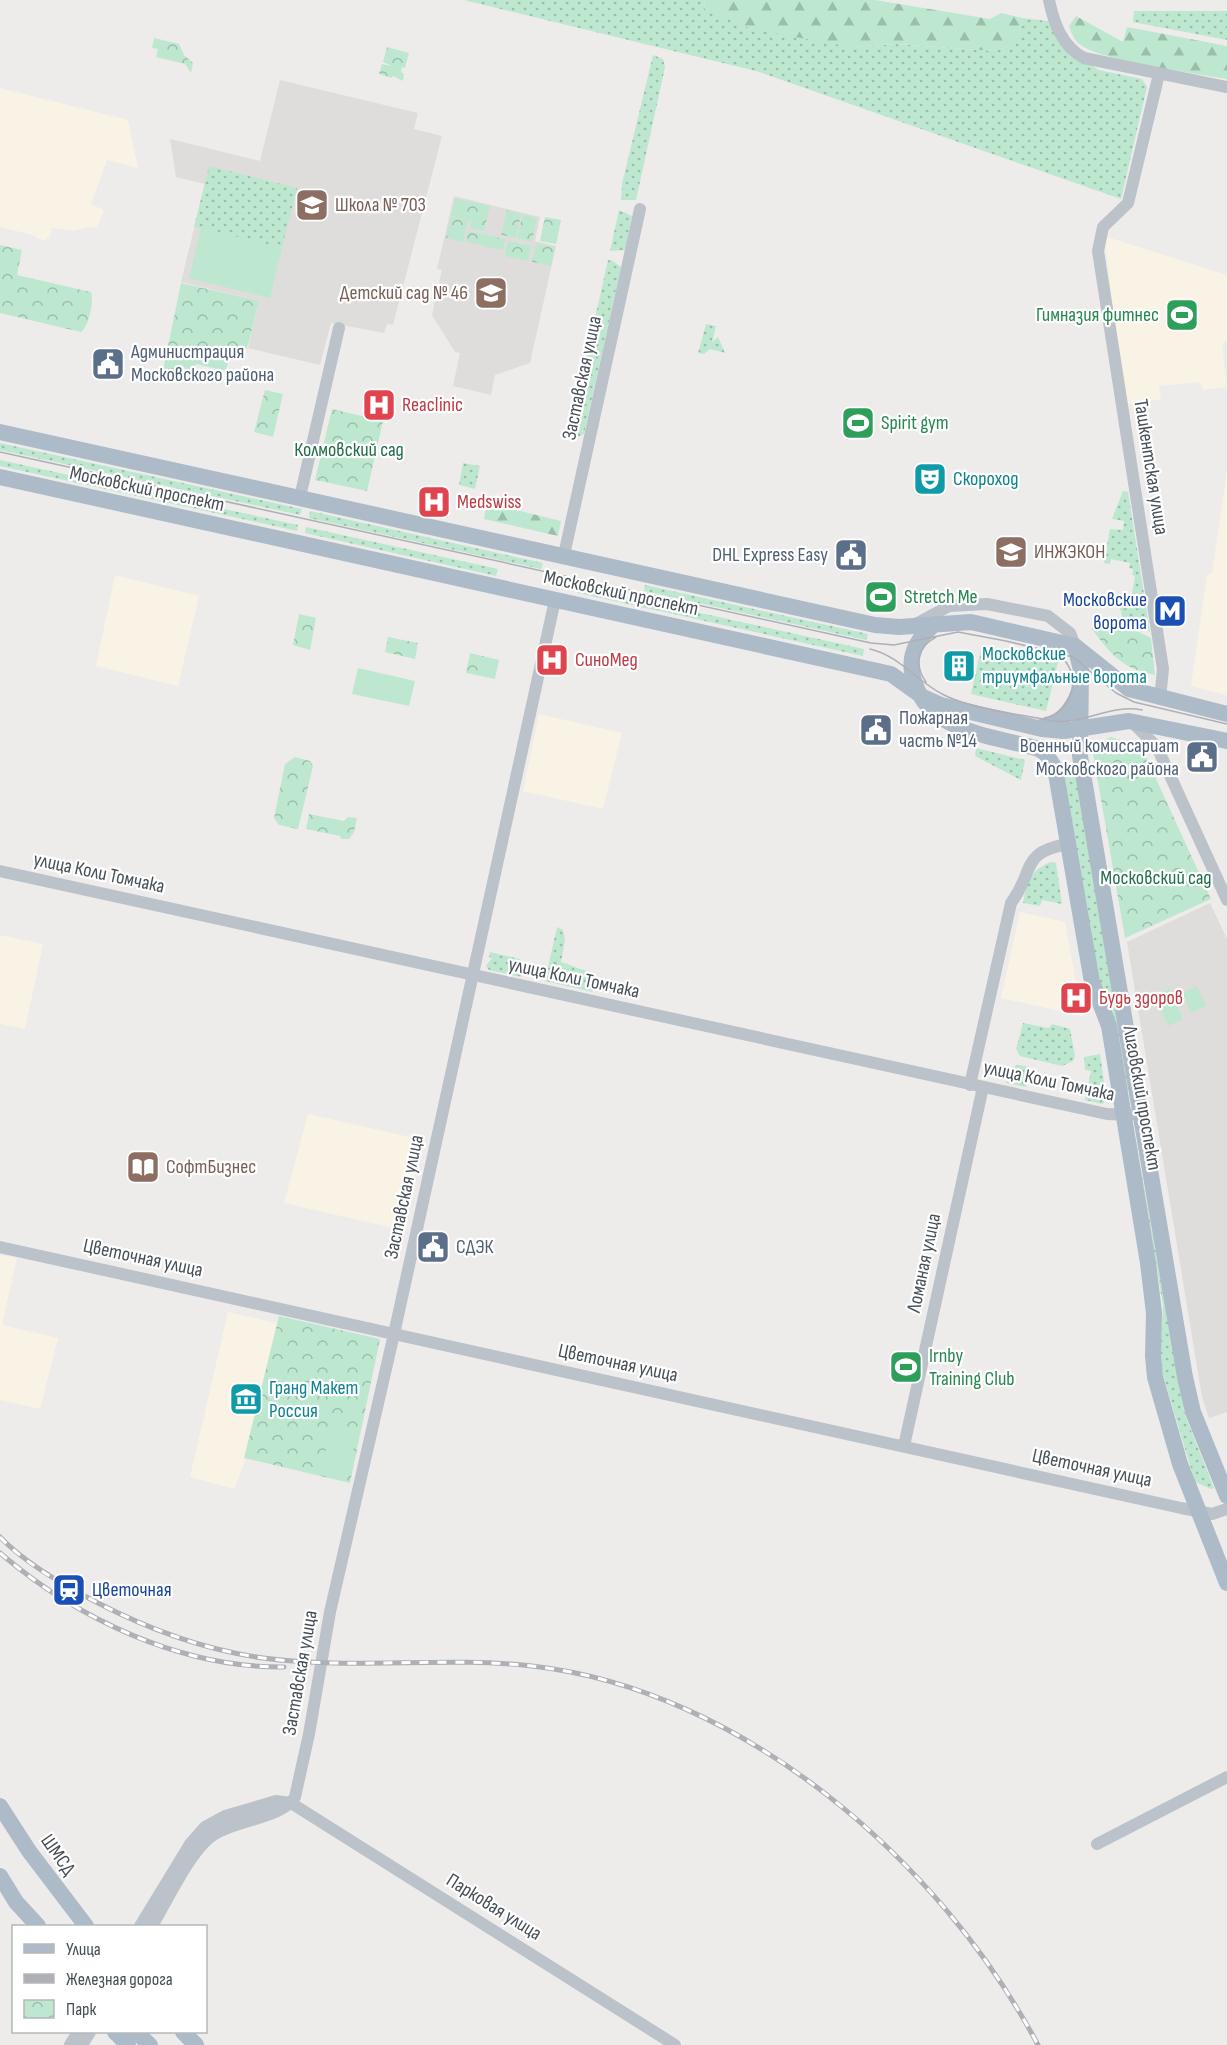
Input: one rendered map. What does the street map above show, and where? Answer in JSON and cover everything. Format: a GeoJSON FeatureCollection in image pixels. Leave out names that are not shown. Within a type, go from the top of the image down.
{"type":"FeatureCollection","features":[{"type":"Feature","properties":{"kind":"main road","name":"Московский проспект"},"geometry":{"type":"LineString","coordinates":[[0,432],[875,625],[909,627],[955,621],[977,623],[1075,646],[1088,654],[1121,684],[1140,693],[1227,714]]}},
{"type":"Feature","properties":{"kind":"main road","name":"Московский проспект"},"geometry":{"type":"LineString","coordinates":[[0,477],[891,674],[923,697],[952,709],[1031,726],[1057,731],[1129,721],[1227,741]]}},
{"type":"Feature","properties":{"kind":"main road"},"geometry":{"type":"LineString","coordinates":[[923,697],[912,674],[912,655],[919,639],[935,624]]}},
{"type":"Feature","properties":{"kind":"main road","name":"Лиговский проспект"},"geometry":{"type":"LineString","coordinates":[[1075,646],[1082,686],[1081,760],[1132,1115],[1152,1283],[1155,1377],[1166,1421],[1227,1583]]}},
{"type":"Feature","properties":{"kind":"main road"},"geometry":{"type":"LineString","coordinates":[[1031,726],[1043,727],[1060,721],[1072,708],[1082,686]]}},
{"type":"Feature","properties":{"kind":"main road","name":"Лиговский проспект"},"geometry":{"type":"LineString","coordinates":[[923,697],[930,709],[954,725],[981,735],[1039,749],[1046,754],[1055,768],[1092,982],[1109,1026],[1132,1115],[1193,1412],[1227,1496]]}},
{"type":"Feature","properties":{"kind":"main road","name":"ШМСД"},"geometry":{"type":"LineString","coordinates":[[0,1806],[36,1861],[85,1925]]}},
{"type":"Feature","properties":{"kind":"main road"},"geometry":{"type":"LineString","coordinates":[[0,1876],[29,1925]]}},
{"type":"Feature","properties":{"kind":"main road"},"geometry":{"type":"LineString","coordinates":[[16,1902],[37,1925]]}},
{"type":"Feature","properties":{"kind":"main road"},"geometry":{"type":"LineString","coordinates":[[117,2033],[128,2045]]}},
{"type":"Feature","properties":{"kind":"main road"},"geometry":{"type":"LineString","coordinates":[[138,2033],[150,2045]]}},
{"type":"Feature","properties":{"kind":"main road"},"geometry":{"type":"LineString","coordinates":[[185,2033],[196,2045]]}},
{"type":"Feature","properties":{"kind":"street"},"geometry":{"type":"LineString","coordinates":[[1049,0],[1059,33],[1076,54],[1093,60],[1227,87]]}},
{"type":"Feature","properties":{"kind":"street","name":"Ташкентская улица"},"geometry":{"type":"LineString","coordinates":[[1159,74],[1128,203],[1106,223],[1099,241],[1104,293],[1163,669],[1160,699]]}},
{"type":"Feature","properties":{"kind":"street","name":"Заставская улица"},"geometry":{"type":"LineString","coordinates":[[564,555],[640,209]]}},
{"type":"Feature","properties":{"kind":"street"},"geometry":{"type":"LineString","coordinates":[[300,497],[339,328]]}},
{"type":"Feature","properties":{"kind":"street","name":"Заставская улица"},"geometry":{"type":"LineString","coordinates":[[291,1803],[307,1745],[328,1624],[555,600]]}},
{"type":"Feature","properties":{"kind":"street"},"geometry":{"type":"LineString","coordinates":[[909,627],[949,606],[975,602],[1048,616],[1070,633],[1075,646]]}},
{"type":"Feature","properties":{"kind":"street"},"geometry":{"type":"LineString","coordinates":[[1129,721],[1143,731],[1157,747],[1227,900]]}},
{"type":"Feature","properties":{"kind":"street"},"geometry":{"type":"LineString","coordinates":[[1157,747],[1160,736],[1167,728]]}},
{"type":"Feature","properties":{"kind":"street","name":"Ломаная улица"},"geometry":{"type":"LineString","coordinates":[[904,1446],[977,1086],[1011,903],[1021,891],[1025,875],[1036,856],[1045,848],[1068,844]]}},
{"type":"Feature","properties":{"kind":"street","name":"улица Коли Томчака"},"geometry":{"type":"LineString","coordinates":[[0,871],[977,1086],[1132,1115]]}},
{"type":"Feature","properties":{"kind":"street","name":"Цветочная улица"},"geometry":{"type":"LineString","coordinates":[[0,1247],[1212,1514],[1227,1509]]}},
{"type":"Feature","properties":{"kind":"street"},"geometry":{"type":"LineString","coordinates":[[1097,1844],[1227,1777]]}},
{"type":"Feature","properties":{"kind":"street"},"geometry":{"type":"LineString","coordinates":[[141,1925],[190,1844],[205,1827],[225,1816],[267,1803],[276,1801],[291,1803]]}},
{"type":"Feature","properties":{"kind":"street"},"geometry":{"type":"LineString","coordinates":[[153,1925],[206,1840],[225,1827],[279,1810],[291,1803]]}},
{"type":"Feature","properties":{"kind":"street","name":"Парковая улица"},"geometry":{"type":"LineString","coordinates":[[291,1803],[675,2045]]}},
{"type":"Feature","properties":{"kind":"shaded area","name":"Школа № 703"},"geometry":{"type":"Polygon","coordinates":[[[280,80],[418,113],[414,129],[442,136],[393,325],[387,324],[384,333],[331,323],[320,365],[248,348],[259,301],[181,282],[205,184],[176,177],[170,139],[260,161],[280,80]]]}},
{"type":"Feature","properties":{"kind":"shaded area"},"geometry":{"type":"Polygon","coordinates":[[[0,88],[128,120],[138,168],[107,160],[91,204],[104,210],[97,228],[89,227],[73,231],[52,228],[50,237],[43,241],[33,235],[0,227],[0,88]]]}},
{"type":"Feature","properties":{"kind":"shaded area","name":"Детский сад № 46"},"geometry":{"type":"Polygon","coordinates":[[[454,196],[540,217],[535,241],[556,246],[530,363],[495,375],[491,395],[453,386],[460,353],[455,352],[432,315],[442,270],[437,269],[454,196]]]}},
{"type":"Feature","properties":{"kind":"shaded area"},"geometry":{"type":"Polygon","coordinates":[[[1107,237],[1227,275],[1227,339],[1222,346],[1227,387],[1203,390],[1200,382],[1159,386],[1161,399],[1127,405],[1115,328],[1105,242],[1107,237]]]}},
{"type":"Feature","properties":{"kind":"shaded area"},"geometry":{"type":"Polygon","coordinates":[[[1227,470],[1227,695],[1191,686],[1207,575],[1212,573],[1227,470]]]}},
{"type":"Feature","properties":{"kind":"shaded area"},"geometry":{"type":"Polygon","coordinates":[[[115,575],[199,596],[178,686],[96,666],[115,575]]]}},
{"type":"Feature","properties":{"kind":"shaded area"},"geometry":{"type":"Polygon","coordinates":[[[539,714],[622,733],[603,809],[523,791],[539,714]]]}},
{"type":"Feature","properties":{"kind":"shaded area"},"geometry":{"type":"Polygon","coordinates":[[[1210,903],[1227,939],[1227,1412],[1209,1418],[1202,1397],[1127,942],[1210,903]]]}},
{"type":"Feature","properties":{"kind":"shaded area"},"geometry":{"type":"Polygon","coordinates":[[[1020,912],[1065,922],[1082,1016],[1001,998],[1020,912]]]}},
{"type":"Feature","properties":{"kind":"shaded area"},"geometry":{"type":"Polygon","coordinates":[[[0,935],[43,944],[25,1029],[0,1024],[0,935]]]}},
{"type":"Feature","properties":{"kind":"shaded area"},"geometry":{"type":"Polygon","coordinates":[[[308,1114],[423,1140],[402,1230],[284,1203],[308,1114]]]}},
{"type":"Feature","properties":{"kind":"shaded area"},"geometry":{"type":"Polygon","coordinates":[[[0,1255],[17,1258],[2,1325],[58,1338],[40,1409],[0,1400],[0,1255]]]}},
{"type":"Feature","properties":{"kind":"shaded area"},"geometry":{"type":"Polygon","coordinates":[[[228,1312],[277,1323],[244,1464],[234,1489],[190,1477],[228,1312]]]}},
{"type":"Feature","properties":{"kind":"green space"},"geometry":{"type":"Polygon","coordinates":[[[464,0],[705,0],[704,9],[851,47],[896,44],[995,51],[1019,42],[1022,18],[1048,21],[1067,50],[1099,70],[1142,79],[1147,87],[1121,199],[756,71],[464,0]]]}},
{"type":"Feature","properties":{"kind":"green space"},"geometry":{"type":"Polygon","coordinates":[[[705,0],[875,0],[990,19],[1001,13],[1022,18],[1020,42],[995,51],[896,44],[851,47],[751,29],[704,9],[705,0]]]}},
{"type":"Feature","properties":{"kind":"green space"},"geometry":{"type":"Polygon","coordinates":[[[1134,11],[1227,11],[1227,40],[1133,22],[1134,11]]]}},
{"type":"Feature","properties":{"kind":"green space"},"geometry":{"type":"Polygon","coordinates":[[[1076,16],[1123,42],[1127,27],[1227,46],[1227,79],[1124,60],[1087,49],[1077,42],[1069,26],[1076,16]]]}},
{"type":"Feature","properties":{"kind":"green space"},"geometry":{"type":"Polygon","coordinates":[[[154,38],[179,44],[184,55],[193,63],[191,73],[185,64],[156,57],[158,49],[152,48],[154,38]]]}},
{"type":"Feature","properties":{"kind":"green space"},"geometry":{"type":"Polygon","coordinates":[[[387,47],[409,53],[405,68],[402,67],[403,81],[393,76],[392,78],[379,74],[382,64],[392,66],[383,62],[387,47]]]}},
{"type":"Feature","properties":{"kind":"green space"},"geometry":{"type":"Polygon","coordinates":[[[653,55],[663,59],[665,67],[636,200],[621,200],[622,184],[653,55]]]}},
{"type":"Feature","properties":{"kind":"green space"},"geometry":{"type":"Polygon","coordinates":[[[209,166],[297,188],[282,248],[194,227],[209,166]]]}},
{"type":"Feature","properties":{"kind":"green space"},"geometry":{"type":"Polygon","coordinates":[[[455,198],[490,206],[484,231],[470,228],[474,208],[471,221],[451,216],[455,198]]]}},
{"type":"Feature","properties":{"kind":"green space"},"geometry":{"type":"Polygon","coordinates":[[[507,210],[521,214],[516,238],[501,235],[507,210]]]}},
{"type":"Feature","properties":{"kind":"green space"},"geometry":{"type":"Polygon","coordinates":[[[619,210],[632,216],[625,250],[610,251],[619,210]]]}},
{"type":"Feature","properties":{"kind":"green space"},"geometry":{"type":"Polygon","coordinates":[[[523,214],[537,218],[532,242],[517,238],[523,214]]]}},
{"type":"Feature","properties":{"kind":"green space"},"geometry":{"type":"Polygon","coordinates":[[[451,217],[468,221],[463,242],[446,238],[451,217]]]}},
{"type":"Feature","properties":{"kind":"green space"},"geometry":{"type":"Polygon","coordinates":[[[545,217],[561,220],[556,244],[540,241],[545,217]]]}},
{"type":"Feature","properties":{"kind":"green space"},"geometry":{"type":"Polygon","coordinates":[[[201,228],[282,248],[270,298],[189,278],[201,228]]]}},
{"type":"Feature","properties":{"kind":"green space"},"geometry":{"type":"Polygon","coordinates":[[[468,231],[505,239],[503,250],[466,242],[468,231]]]}},
{"type":"Feature","properties":{"kind":"green space"},"geometry":{"type":"Polygon","coordinates":[[[508,241],[531,246],[528,261],[505,256],[508,241]]]}},
{"type":"Feature","properties":{"kind":"green space"},"geometry":{"type":"Polygon","coordinates":[[[536,244],[555,247],[551,266],[532,262],[536,244]]]}},
{"type":"Feature","properties":{"kind":"green space"},"geometry":{"type":"Polygon","coordinates":[[[0,245],[22,250],[17,275],[91,292],[90,313],[81,332],[0,313],[0,245]]]}},
{"type":"Feature","properties":{"kind":"green space"},"geometry":{"type":"Polygon","coordinates":[[[608,260],[621,267],[584,434],[575,438],[569,434],[608,260]]]}},
{"type":"Feature","properties":{"kind":"green space"},"geometry":{"type":"Polygon","coordinates":[[[181,283],[259,301],[247,349],[242,347],[236,360],[229,358],[226,371],[196,364],[194,371],[178,367],[176,373],[163,370],[181,283]]]}},
{"type":"Feature","properties":{"kind":"green space"},"geometry":{"type":"Polygon","coordinates":[[[706,324],[716,326],[712,342],[718,337],[725,353],[710,349],[704,354],[698,353],[706,324]]]}},
{"type":"Feature","properties":{"kind":"green space"},"geometry":{"type":"Polygon","coordinates":[[[265,390],[283,394],[273,437],[254,432],[265,390]]]}},
{"type":"Feature","properties":{"kind":"green space","name":"Колмовский сад"},"geometry":{"type":"Polygon","coordinates":[[[332,409],[383,421],[367,491],[315,480],[332,409]]]}},
{"type":"Feature","properties":{"kind":"green space"},"geometry":{"type":"Polygon","coordinates":[[[0,443],[302,509],[300,515],[0,450],[0,443]]]}},
{"type":"Feature","properties":{"kind":"green space"},"geometry":{"type":"Polygon","coordinates":[[[0,460],[298,525],[297,531],[0,466],[0,460]]]}},
{"type":"Feature","properties":{"kind":"green space"},"geometry":{"type":"Polygon","coordinates":[[[463,463],[480,466],[475,489],[459,485],[463,463]]]}},
{"type":"Feature","properties":{"kind":"green space"},"geometry":{"type":"Polygon","coordinates":[[[1123,491],[1128,492],[1150,632],[1122,618],[1121,610],[1115,605],[1117,597],[1131,600],[1135,576],[1132,575],[1133,569],[1129,568],[1130,563],[1111,559],[1110,564],[1104,563],[1110,529],[1123,530],[1124,521],[1112,519],[1123,491]]]}},
{"type":"Feature","properties":{"kind":"green space"},"geometry":{"type":"Polygon","coordinates":[[[487,503],[561,521],[558,536],[484,519],[487,503]]]}},
{"type":"Feature","properties":{"kind":"green space"},"geometry":{"type":"Polygon","coordinates":[[[310,511],[543,563],[541,569],[309,518],[310,511]]]}},
{"type":"Feature","properties":{"kind":"green space"},"geometry":{"type":"Polygon","coordinates":[[[306,527],[498,569],[496,576],[305,533],[306,527]]]}},
{"type":"Feature","properties":{"kind":"green space"},"geometry":{"type":"Polygon","coordinates":[[[645,585],[868,634],[866,640],[644,591],[645,585]]]}},
{"type":"Feature","properties":{"kind":"green space"},"geometry":{"type":"Polygon","coordinates":[[[577,586],[864,649],[863,656],[578,593],[577,586]]]}},
{"type":"Feature","properties":{"kind":"green space"},"geometry":{"type":"Polygon","coordinates":[[[299,614],[316,618],[310,650],[293,645],[299,614]]]}},
{"type":"Feature","properties":{"kind":"green space"},"geometry":{"type":"Polygon","coordinates":[[[1099,619],[1106,627],[1114,627],[1120,623],[1151,638],[1155,675],[1134,669],[1112,654],[1092,629],[1093,620],[1099,619]]]}},
{"type":"Feature","properties":{"kind":"green space"},"geometry":{"type":"Polygon","coordinates":[[[388,637],[418,643],[415,659],[385,652],[388,637]]]}},
{"type":"Feature","properties":{"kind":"green space"},"geometry":{"type":"Polygon","coordinates":[[[982,645],[1058,662],[1046,711],[971,694],[982,645]]]}},
{"type":"Feature","properties":{"kind":"green space"},"geometry":{"type":"Polygon","coordinates":[[[470,653],[499,660],[495,679],[466,673],[470,653]]]}},
{"type":"Feature","properties":{"kind":"green space"},"geometry":{"type":"Polygon","coordinates":[[[358,668],[415,681],[409,706],[352,694],[358,668]]]}},
{"type":"Feature","properties":{"kind":"green space","name":"Московский сад"},"geometry":{"type":"Polygon","coordinates":[[[1110,737],[1141,746],[1211,899],[1125,938],[1093,753],[1110,737]]]}},
{"type":"Feature","properties":{"kind":"green space"},"geometry":{"type":"Polygon","coordinates":[[[976,748],[1025,760],[1021,780],[975,756],[976,748]]]}},
{"type":"Feature","properties":{"kind":"green space"},"geometry":{"type":"Polygon","coordinates":[[[295,757],[310,761],[313,766],[298,829],[279,825],[274,818],[285,764],[295,757]]]}},
{"type":"Feature","properties":{"kind":"green space"},"geometry":{"type":"Polygon","coordinates":[[[1076,776],[1129,1091],[1127,1091],[1098,985],[1062,778],[1076,776]]]}},
{"type":"Feature","properties":{"kind":"green space"},"geometry":{"type":"Polygon","coordinates":[[[309,814],[344,821],[348,817],[357,818],[354,832],[349,839],[341,839],[340,836],[306,829],[309,814]]]}},
{"type":"Feature","properties":{"kind":"green space"},"geometry":{"type":"Polygon","coordinates":[[[1051,862],[1056,863],[1062,904],[1042,900],[1040,906],[1023,903],[1026,889],[1034,873],[1051,862]]]}},
{"type":"Feature","properties":{"kind":"green space"},"geometry":{"type":"Polygon","coordinates":[[[557,927],[563,930],[565,940],[561,962],[589,972],[593,992],[545,981],[557,927]]]}},
{"type":"Feature","properties":{"kind":"green space"},"geometry":{"type":"Polygon","coordinates":[[[490,952],[520,959],[523,968],[521,977],[489,970],[486,966],[492,958],[489,957],[490,952]]]}},
{"type":"Feature","properties":{"kind":"green space"},"geometry":{"type":"Polygon","coordinates":[[[1197,986],[1206,1006],[1191,1013],[1182,993],[1197,986]]]}},
{"type":"Feature","properties":{"kind":"green space"},"geometry":{"type":"Polygon","coordinates":[[[1169,989],[1183,1019],[1168,1026],[1155,996],[1169,989]]]}},
{"type":"Feature","properties":{"kind":"green space"},"geometry":{"type":"Polygon","coordinates":[[[1023,1023],[1049,1028],[1052,1024],[1070,1029],[1075,1056],[1073,1061],[1062,1066],[1020,1056],[1016,1049],[1023,1023]]]}},
{"type":"Feature","properties":{"kind":"green space"},"geometry":{"type":"Polygon","coordinates":[[[1100,1054],[1106,1096],[1106,1101],[1102,1104],[1085,1100],[1091,1071],[1085,1070],[1084,1057],[1100,1054]]]}},
{"type":"Feature","properties":{"kind":"green space"},"geometry":{"type":"Polygon","coordinates":[[[1019,1065],[1030,1067],[1026,1087],[1006,1083],[1012,1067],[1019,1065]]]}},
{"type":"Feature","properties":{"kind":"green space"},"geometry":{"type":"Polygon","coordinates":[[[1134,1130],[1185,1415],[1214,1488],[1211,1489],[1195,1482],[1163,1375],[1160,1356],[1163,1306],[1134,1130]]]}},
{"type":"Feature","properties":{"kind":"green space"},"geometry":{"type":"Polygon","coordinates":[[[279,1316],[380,1339],[350,1483],[244,1458],[279,1316]]]}},
{"type":"Feature","properties":{"kind":"green space"},"geometry":{"type":"Polygon","coordinates":[[[331,1428],[357,1434],[346,1481],[320,1475],[331,1428]]]}},
{"type":"Feature","properties":{"kind":"tram line"},"geometry":{"type":"LineString","coordinates":[[0,452],[871,643],[894,645],[958,632],[1006,641],[1073,657],[1116,693],[1134,702],[1227,724]]}},
{"type":"Feature","properties":{"kind":"tram line"},"geometry":{"type":"LineString","coordinates":[[926,682],[920,669],[919,657],[925,646],[936,637]]}},
{"type":"Feature","properties":{"kind":"tram line"},"geometry":{"type":"LineString","coordinates":[[870,649],[890,657],[934,690],[954,700],[980,707],[1059,722],[1118,710],[1142,710]]}},
{"type":"Feature","properties":{"kind":"tram line"},"geometry":{"type":"LineString","coordinates":[[1044,718],[1054,715],[1062,708],[1072,691],[1071,671],[1058,655]]}},
{"type":"Feature","properties":{"kind":"railway"},"geometry":{"type":"LineString","coordinates":[[0,1537],[33,1565],[96,1602],[156,1629],[220,1650],[263,1658],[330,1663],[465,1662],[532,1666],[611,1682],[687,1710],[760,1748],[828,1796],[891,1851],[948,1912],[997,1977],[1038,2045]]}},
{"type":"Feature","properties":{"kind":"railway"},"geometry":{"type":"LineString","coordinates":[[0,1553],[62,1599],[132,1635],[169,1649],[207,1659],[245,1665],[284,1667]]}},
{"type":"Feature","properties":{"kind":"place","name":"Школа № 703"},"geometry":{"type":"Point","coordinates":[312,205]}},
{"type":"Feature","properties":{"kind":"place","name":"Детский сад № 46"},"geometry":{"type":"Point","coordinates":[491,293]}},
{"type":"Feature","properties":{"kind":"place","name":"Гимназия фитнес"},"geometry":{"type":"Point","coordinates":[1182,315]}},
{"type":"Feature","properties":{"kind":"place","name":"Администрация Московского района"},"geometry":{"type":"Point","coordinates":[108,364]}},
{"type":"Feature","properties":{"kind":"place","name":"Reaclinic"},"geometry":{"type":"Point","coordinates":[379,405]}},
{"type":"Feature","properties":{"kind":"place","name":"Spirit gym"},"geometry":{"type":"Point","coordinates":[858,423]}},
{"type":"Feature","properties":{"kind":"place","name":"Скороход"},"geometry":{"type":"Point","coordinates":[930,479]}},
{"type":"Feature","properties":{"kind":"place","name":"Medswiss"},"geometry":{"type":"Point","coordinates":[434,502]}},
{"type":"Feature","properties":{"kind":"place","name":"ИНЖЭКОН"},"geometry":{"type":"Point","coordinates":[1011,552]}},
{"type":"Feature","properties":{"kind":"place","name":"DHL Express Easy"},"geometry":{"type":"Point","coordinates":[851,555]}},
{"type":"Feature","properties":{"kind":"place","name":"Stretch Me"},"geometry":{"type":"Point","coordinates":[881,597]}},
{"type":"Feature","properties":{"kind":"place","name":"Московские ворота"},"geometry":{"type":"Point","coordinates":[1170,611]}},
{"type":"Feature","properties":{"kind":"place","name":"СиноМед"},"geometry":{"type":"Point","coordinates":[552,660]}},
{"type":"Feature","properties":{"kind":"place","name":"Московские триумфальные ворота"},"geometry":{"type":"Point","coordinates":[959,666]}},
{"type":"Feature","properties":{"kind":"place","name":"Пожарная часть №14"},"geometry":{"type":"Point","coordinates":[876,730]}},
{"type":"Feature","properties":{"kind":"place","name":"Военный комиссариат Московского района"},"geometry":{"type":"Point","coordinates":[1202,757]}},
{"type":"Feature","properties":{"kind":"place","name":"Будь здоров"},"geometry":{"type":"Point","coordinates":[1076,998]}},
{"type":"Feature","properties":{"kind":"place","name":"СофтБизнес"},"geometry":{"type":"Point","coordinates":[143,1167]}},
{"type":"Feature","properties":{"kind":"place","name":"СДЭК"},"geometry":{"type":"Point","coordinates":[433,1247]}},
{"type":"Feature","properties":{"kind":"place","name":"Irnby Training Club"},"geometry":{"type":"Point","coordinates":[906,1367]}},
{"type":"Feature","properties":{"kind":"place","name":"Гранд Макет Россия"},"geometry":{"type":"Point","coordinates":[246,1399]}},
{"type":"Feature","properties":{"kind":"place","name":"Цветочная"},"geometry":{"type":"Point","coordinates":[69,1590]}}]}
